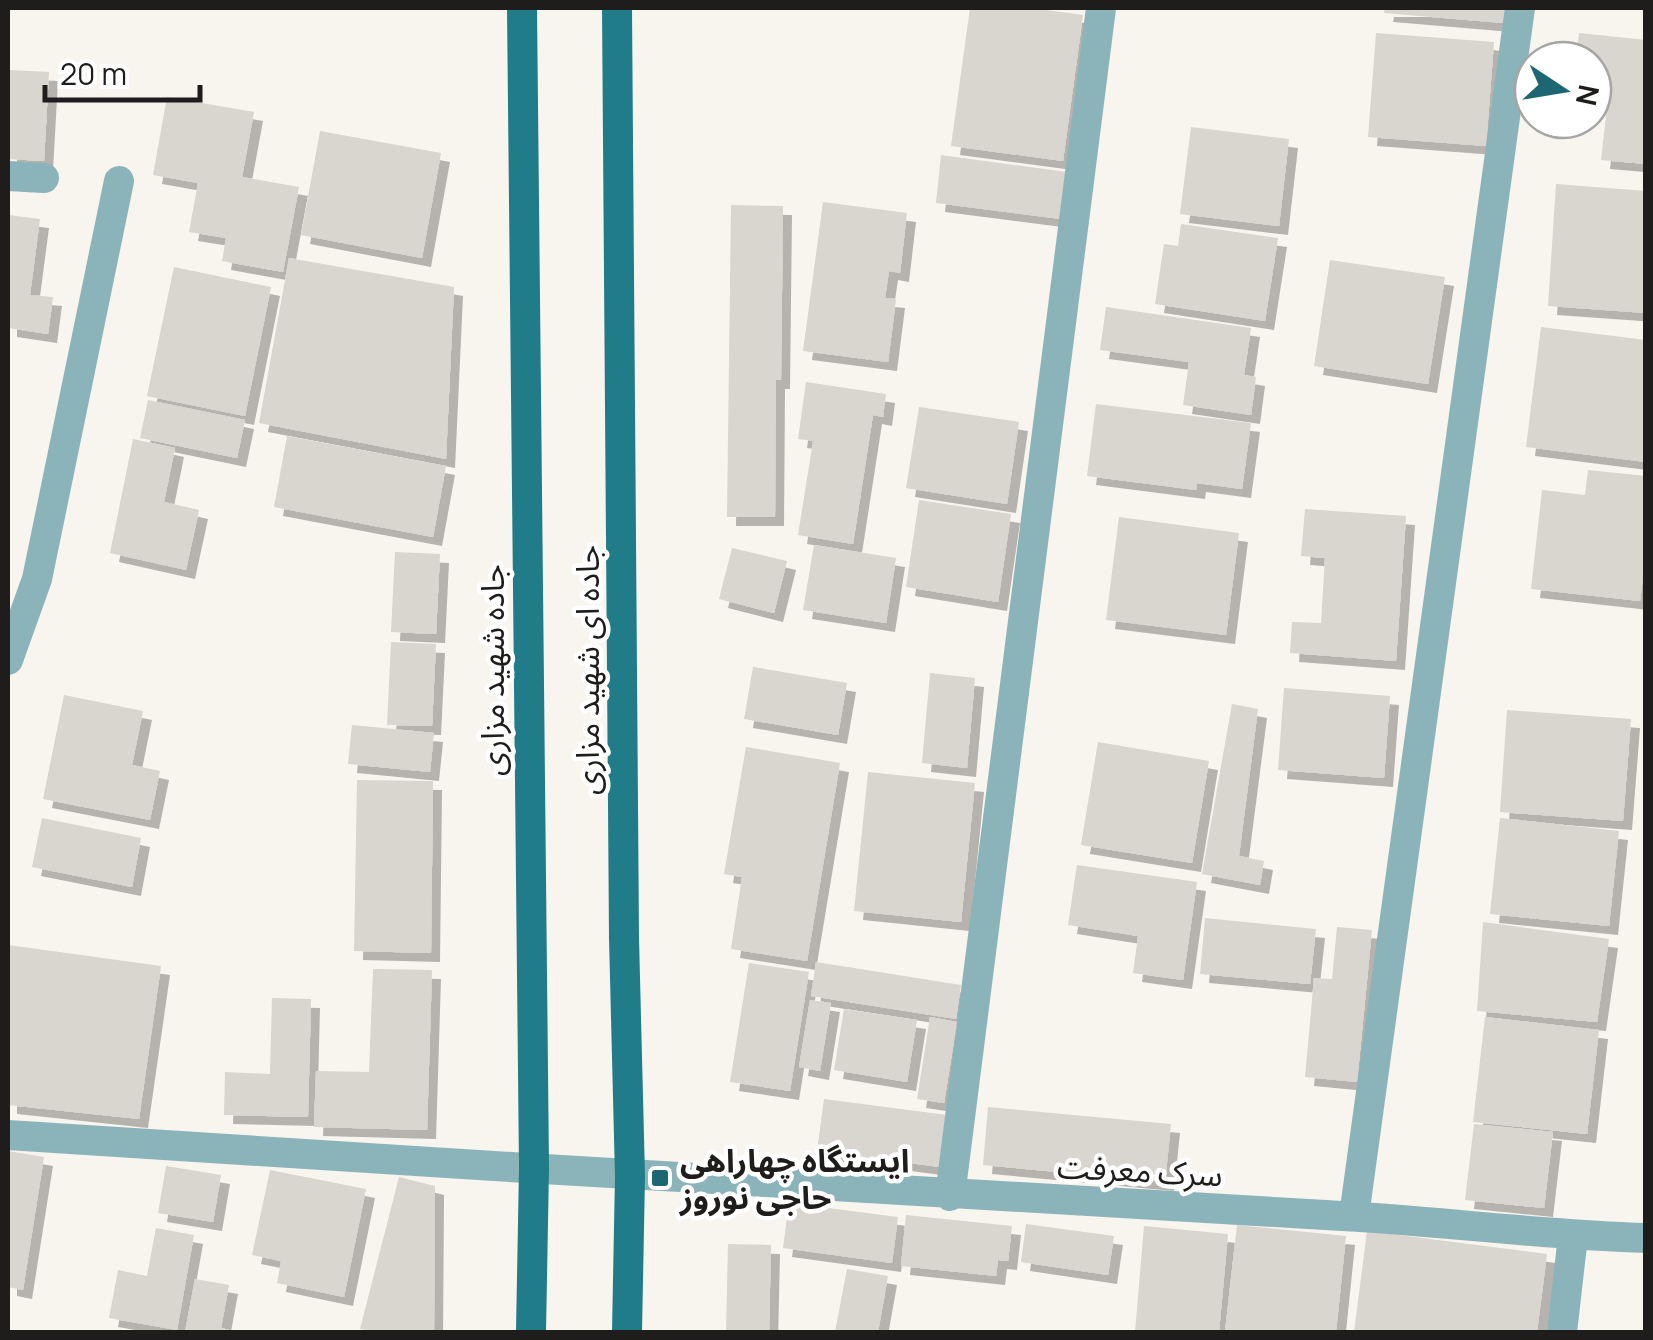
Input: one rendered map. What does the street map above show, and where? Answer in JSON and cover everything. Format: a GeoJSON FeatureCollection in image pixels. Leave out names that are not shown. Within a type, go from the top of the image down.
{"type":"FeatureCollection","features":[{"type":"Feature","properties":{"kind":"main road","name":"جاده شهید مزاری"},"geometry":{"type":"LineString","coordinates":[[522,8],[534,1168],[531,1332]]}},
{"type":"Feature","properties":{"kind":"main road","name":"جاده ای شهید مزاری"},"geometry":{"type":"LineString","coordinates":[[616,8],[630,1176],[627,1332]]}},
{"type":"Feature","properties":{"kind":"street"},"geometry":{"type":"LineString","coordinates":[[950,1196],[1100,8]]}},
{"type":"Feature","properties":{"kind":"street"},"geometry":{"type":"LineString","coordinates":[[1354,1216],[1520,8]]}},
{"type":"Feature","properties":{"kind":"street"},"geometry":{"type":"LineString","coordinates":[[8,176],[44,178]]}},
{"type":"Feature","properties":{"kind":"street"},"geometry":{"type":"LineString","coordinates":[[8,660],[22,577],[119,181]]}},
{"type":"Feature","properties":{"kind":"street","name":"سرک معرفت"},"geometry":{"type":"LineString","coordinates":[[8,1135],[950,1196],[1354,1216],[1573,1236],[1646,1238]]}},
{"type":"Feature","properties":{"kind":"street"},"geometry":{"type":"LineString","coordinates":[[1562,1332],[1573,1236]]}},
{"type":"Feature","properties":{"kind":"building"},"geometry":{"type":"Polygon","coordinates":[[[970,8],[1032,8],[1083,15],[1063,161],[951,146],[970,8]]]}},
{"type":"Feature","properties":{"kind":"building"},"geometry":{"type":"Polygon","coordinates":[[[1385,8],[1505,8],[1503,23],[1384,13],[1385,8]]]}},
{"type":"Feature","properties":{"kind":"building"},"geometry":{"type":"Polygon","coordinates":[[[1376,33],[1494,42],[1486,146],[1368,137],[1376,33]]]}},
{"type":"Feature","properties":{"kind":"building"},"geometry":{"type":"Polygon","coordinates":[[[1579,33],[1646,40],[1646,164],[1601,160],[1603,140],[1613,140],[1613,40],[1578,40],[1579,33]]]}},
{"type":"Feature","properties":{"kind":"building"},"geometry":{"type":"Polygon","coordinates":[[[8,70],[49,72],[44,161],[8,159],[8,70]]]}},
{"type":"Feature","properties":{"kind":"building"},"geometry":{"type":"Polygon","coordinates":[[[167,97],[254,112],[242,177],[299,187],[283,272],[222,261],[226,238],[189,232],[198,183],[153,175],[167,97]]]}},
{"type":"Feature","properties":{"kind":"building"},"geometry":{"type":"Polygon","coordinates":[[[1191,127],[1289,139],[1279,226],[1180,214],[1191,127]]]}},
{"type":"Feature","properties":{"kind":"building"},"geometry":{"type":"Polygon","coordinates":[[[320,131],[441,153],[422,258],[301,235],[320,131]]]}},
{"type":"Feature","properties":{"kind":"building"},"geometry":{"type":"Polygon","coordinates":[[[941,155],[1067,172],[1061,219],[936,203],[941,155]]]}},
{"type":"Feature","properties":{"kind":"building"},"geometry":{"type":"Polygon","coordinates":[[[1556,184],[1646,191],[1646,313],[1548,306],[1556,184]]]}},
{"type":"Feature","properties":{"kind":"building"},"geometry":{"type":"Polygon","coordinates":[[[823,202],[907,213],[900,273],[889,271],[885,298],[896,299],[888,362],[803,351],[823,202]]]}},
{"type":"Feature","properties":{"kind":"building"},"geometry":{"type":"Polygon","coordinates":[[[731,205],[783,206],[775,517],[727,517],[731,205]]]}},
{"type":"Feature","properties":{"kind":"building"},"geometry":{"type":"Polygon","coordinates":[[[8,215],[40,219],[30,295],[53,297],[48,334],[8,328],[8,215]]]}},
{"type":"Feature","properties":{"kind":"building"},"geometry":{"type":"Polygon","coordinates":[[[1181,224],[1278,238],[1265,321],[1155,304],[1164,244],[1178,246],[1181,224]]]}},
{"type":"Feature","properties":{"kind":"building"},"geometry":{"type":"Polygon","coordinates":[[[289,258],[454,287],[446,459],[259,423],[289,258]]]}},
{"type":"Feature","properties":{"kind":"building"},"geometry":{"type":"Polygon","coordinates":[[[1330,260],[1445,277],[1428,384],[1314,366],[1330,260]]]}},
{"type":"Feature","properties":{"kind":"building"},"geometry":{"type":"Polygon","coordinates":[[[174,267],[271,287],[245,416],[147,396],[174,267]]]}},
{"type":"Feature","properties":{"kind":"building"},"geometry":{"type":"Polygon","coordinates":[[[1106,307],[1251,328],[1244,375],[1256,377],[1251,415],[1183,405],[1189,362],[1100,350],[1106,307]]]}},
{"type":"Feature","properties":{"kind":"building"},"geometry":{"type":"Polygon","coordinates":[[[1541,327],[1646,340],[1646,462],[1526,447],[1541,327]]]}},
{"type":"Feature","properties":{"kind":"building"},"geometry":{"type":"Polygon","coordinates":[[[806,382],[886,394],[883,417],[873,415],[853,544],[798,535],[813,441],[798,439],[806,382]]]}},
{"type":"Feature","properties":{"kind":"building"},"geometry":{"type":"Polygon","coordinates":[[[148,400],[245,420],[237,458],[140,438],[148,400]]]}},
{"type":"Feature","properties":{"kind":"building"},"geometry":{"type":"Polygon","coordinates":[[[1096,404],[1251,423],[1242,489],[1197,483],[1196,490],[1087,476],[1096,404]]]}},
{"type":"Feature","properties":{"kind":"building"},"geometry":{"type":"Polygon","coordinates":[[[919,407],[1019,422],[1007,504],[906,488],[919,407]]]}},
{"type":"Feature","properties":{"kind":"building"},"geometry":{"type":"Polygon","coordinates":[[[287,436],[446,466],[433,537],[274,507],[287,436]]]}},
{"type":"Feature","properties":{"kind":"building"},"geometry":{"type":"Polygon","coordinates":[[[133,439],[175,448],[164,502],[199,510],[186,570],[110,553],[133,439]]]}},
{"type":"Feature","properties":{"kind":"building"},"geometry":{"type":"Polygon","coordinates":[[[1588,470],[1646,476],[1646,553],[1640,601],[1531,589],[1542,490],[1585,495],[1588,470]]]}},
{"type":"Feature","properties":{"kind":"building"},"geometry":{"type":"Polygon","coordinates":[[[919,500],[1011,514],[998,602],[906,587],[919,500]]]}},
{"type":"Feature","properties":{"kind":"building"},"geometry":{"type":"Polygon","coordinates":[[[1305,509],[1406,516],[1396,661],[1290,653],[1292,622],[1321,623],[1325,558],[1301,556],[1305,509]]]}},
{"type":"Feature","properties":{"kind":"building"},"geometry":{"type":"Polygon","coordinates":[[[1119,517],[1239,533],[1226,635],[1106,620],[1119,517]]]}},
{"type":"Feature","properties":{"kind":"building"},"geometry":{"type":"Polygon","coordinates":[[[814,545],[896,558],[886,623],[803,610],[814,545]]]}},
{"type":"Feature","properties":{"kind":"building"},"geometry":{"type":"Polygon","coordinates":[[[732,548],[787,561],[774,613],[719,599],[732,548]]]}},
{"type":"Feature","properties":{"kind":"building"},"geometry":{"type":"Polygon","coordinates":[[[395,552],[440,554],[436,634],[391,632],[395,552]]]}},
{"type":"Feature","properties":{"kind":"building"},"geometry":{"type":"Polygon","coordinates":[[[391,642],[436,644],[432,726],[387,725],[391,642]]]}},
{"type":"Feature","properties":{"kind":"building"},"geometry":{"type":"Polygon","coordinates":[[[753,667],[847,683],[838,735],[744,719],[753,667]]]}},
{"type":"Feature","properties":{"kind":"building"},"geometry":{"type":"Polygon","coordinates":[[[930,673],[975,678],[967,768],[922,763],[930,673]]]}},
{"type":"Feature","properties":{"kind":"building"},"geometry":{"type":"Polygon","coordinates":[[[1284,688],[1390,696],[1384,778],[1278,770],[1284,688]]]}},
{"type":"Feature","properties":{"kind":"building"},"geometry":{"type":"Polygon","coordinates":[[[64,695],[143,711],[132,765],[160,771],[150,820],[43,799],[64,695]]]}},
{"type":"Feature","properties":{"kind":"building"},"geometry":{"type":"Polygon","coordinates":[[[1232,704],[1258,709],[1239,856],[1264,861],[1260,885],[1202,874],[1232,704]]]}},
{"type":"Feature","properties":{"kind":"building"},"geometry":{"type":"Polygon","coordinates":[[[1507,710],[1631,719],[1623,821],[1500,812],[1507,710]]]}},
{"type":"Feature","properties":{"kind":"building"},"geometry":{"type":"Polygon","coordinates":[[[352,725],[434,733],[430,772],[348,764],[352,725]]]}},
{"type":"Feature","properties":{"kind":"building"},"geometry":{"type":"Polygon","coordinates":[[[1098,742],[1209,761],[1192,863],[1081,845],[1098,742]]]}},
{"type":"Feature","properties":{"kind":"building"},"geometry":{"type":"Polygon","coordinates":[[[746,747],[840,763],[807,961],[731,949],[742,877],[724,874],[746,747]]]}},
{"type":"Feature","properties":{"kind":"building"},"geometry":{"type":"Polygon","coordinates":[[[868,772],[975,783],[961,922],[854,911],[868,772]]]}},
{"type":"Feature","properties":{"kind":"building"},"geometry":{"type":"Polygon","coordinates":[[[357,780],[433,781],[431,953],[354,951],[357,780]]]}},
{"type":"Feature","properties":{"kind":"building"},"geometry":{"type":"Polygon","coordinates":[[[42,818],[141,838],[132,887],[32,867],[42,818]]]}},
{"type":"Feature","properties":{"kind":"building"},"geometry":{"type":"Polygon","coordinates":[[[1500,818],[1619,831],[1609,926],[1490,914],[1500,818]]]}},
{"type":"Feature","properties":{"kind":"building"},"geometry":{"type":"Polygon","coordinates":[[[1077,865],[1197,882],[1183,980],[1133,973],[1138,936],[1068,925],[1077,865]]]}},
{"type":"Feature","properties":{"kind":"building"},"geometry":{"type":"Polygon","coordinates":[[[1205,918],[1316,929],[1310,984],[1200,974],[1205,918]]]}},
{"type":"Feature","properties":{"kind":"building"},"geometry":{"type":"Polygon","coordinates":[[[1483,922],[1609,939],[1597,1022],[1477,1011],[1483,922]]]}},
{"type":"Feature","properties":{"kind":"building"},"geometry":{"type":"Polygon","coordinates":[[[1337,927],[1372,930],[1357,1082],[1305,1077],[1314,978],[1332,979],[1337,927]]]}},
{"type":"Feature","properties":{"kind":"building"},"geometry":{"type":"Polygon","coordinates":[[[8,945],[161,966],[139,1119],[8,1105],[8,945]]]}},
{"type":"Feature","properties":{"kind":"building"},"geometry":{"type":"Polygon","coordinates":[[[816,962],[961,985],[956,1019],[811,996],[816,962]]]}},
{"type":"Feature","properties":{"kind":"building"},"geometry":{"type":"Polygon","coordinates":[[[749,963],[809,972],[790,1091],[730,1082],[749,963]]]}},
{"type":"Feature","properties":{"kind":"building"},"geometry":{"type":"Polygon","coordinates":[[[373,969],[432,970],[427,1130],[314,1127],[316,1071],[369,1072],[373,969]]]}},
{"type":"Feature","properties":{"kind":"building"},"geometry":{"type":"Polygon","coordinates":[[[272,998],[311,999],[308,1117],[224,1115],[225,1072],[270,1074],[272,998]]]}},
{"type":"Feature","properties":{"kind":"building"},"geometry":{"type":"Polygon","coordinates":[[[810,1000],[831,1003],[820,1071],[799,1067],[810,1000]]]}},
{"type":"Feature","properties":{"kind":"building"},"geometry":{"type":"Polygon","coordinates":[[[844,1009],[917,1020],[907,1082],[834,1070],[844,1009]]]}},
{"type":"Feature","properties":{"kind":"building"},"geometry":{"type":"Polygon","coordinates":[[[930,1017],[957,1022],[944,1103],[917,1099],[930,1017]]]}},
{"type":"Feature","properties":{"kind":"building"},"geometry":{"type":"Polygon","coordinates":[[[1485,1017],[1599,1030],[1587,1134],[1473,1122],[1485,1017]]]}},
{"type":"Feature","properties":{"kind":"building"},"geometry":{"type":"Polygon","coordinates":[[[824,1099],[947,1115],[940,1167],[817,1151],[824,1099]]]}},
{"type":"Feature","properties":{"kind":"building"},"geometry":{"type":"Polygon","coordinates":[[[988,1107],[1171,1124],[1165,1182],[983,1165],[988,1107]]]}},
{"type":"Feature","properties":{"kind":"building"},"geometry":{"type":"Polygon","coordinates":[[[1474,1124],[1553,1132],[1544,1208],[1465,1200],[1474,1124]]]}},
{"type":"Feature","properties":{"kind":"building"},"geometry":{"type":"Polygon","coordinates":[[[8,1151],[44,1157],[23,1290],[8,1287],[8,1151]]]}},
{"type":"Feature","properties":{"kind":"building"},"geometry":{"type":"Polygon","coordinates":[[[166,1166],[221,1175],[213,1222],[158,1213],[166,1166]]]}},
{"type":"Feature","properties":{"kind":"building"},"geometry":{"type":"Polygon","coordinates":[[[270,1170],[366,1189],[344,1297],[277,1283],[281,1261],[252,1255],[270,1170]]]}},
{"type":"Feature","properties":{"kind":"building"},"geometry":{"type":"Polygon","coordinates":[[[399,1177],[435,1186],[434,1332],[360,1329],[399,1177]]]}},
{"type":"Feature","properties":{"kind":"building"},"geometry":{"type":"Polygon","coordinates":[[[789,1203],[898,1217],[892,1263],[783,1248],[789,1203]]]}},
{"type":"Feature","properties":{"kind":"building"},"geometry":{"type":"Polygon","coordinates":[[[906,1215],[1012,1226],[1008,1261],[998,1260],[996,1276],[901,1266],[906,1215]]]}},
{"type":"Feature","properties":{"kind":"building"},"geometry":{"type":"Polygon","coordinates":[[[1026,1224],[1114,1236],[1108,1275],[1021,1262],[1026,1224]]]}},
{"type":"Feature","properties":{"kind":"building"},"geometry":{"type":"Polygon","coordinates":[[[1237,1225],[1346,1236],[1336,1332],[1225,1332],[1237,1225]]]}},
{"type":"Feature","properties":{"kind":"building"},"geometry":{"type":"Polygon","coordinates":[[[1144,1226],[1228,1234],[1219,1332],[1135,1332],[1144,1226]]]}},
{"type":"Feature","properties":{"kind":"building"},"geometry":{"type":"Polygon","coordinates":[[[156,1228],[194,1235],[177,1330],[109,1318],[118,1270],[147,1276],[156,1228]]]}},
{"type":"Feature","properties":{"kind":"building"},"geometry":{"type":"Polygon","coordinates":[[[1367,1231],[1547,1254],[1537,1332],[1354,1332],[1367,1231]]]}},
{"type":"Feature","properties":{"kind":"building"},"geometry":{"type":"Polygon","coordinates":[[[728,1244],[771,1245],[769,1332],[726,1332],[728,1244]]]}},
{"type":"Feature","properties":{"kind":"building"},"geometry":{"type":"Polygon","coordinates":[[[847,1269],[888,1276],[878,1332],[835,1332],[847,1269]]]}},
{"type":"Feature","properties":{"kind":"building"},"geometry":{"type":"Polygon","coordinates":[[[195,1279],[229,1285],[221,1328],[237,1332],[185,1332],[195,1279]]]}},
{"type":"Feature","properties":{"kind":"place","name":"ایستگاه چهاراهی حاجی نوروز"},"geometry":{"type":"Point","coordinates":[660,1178]}}]}
